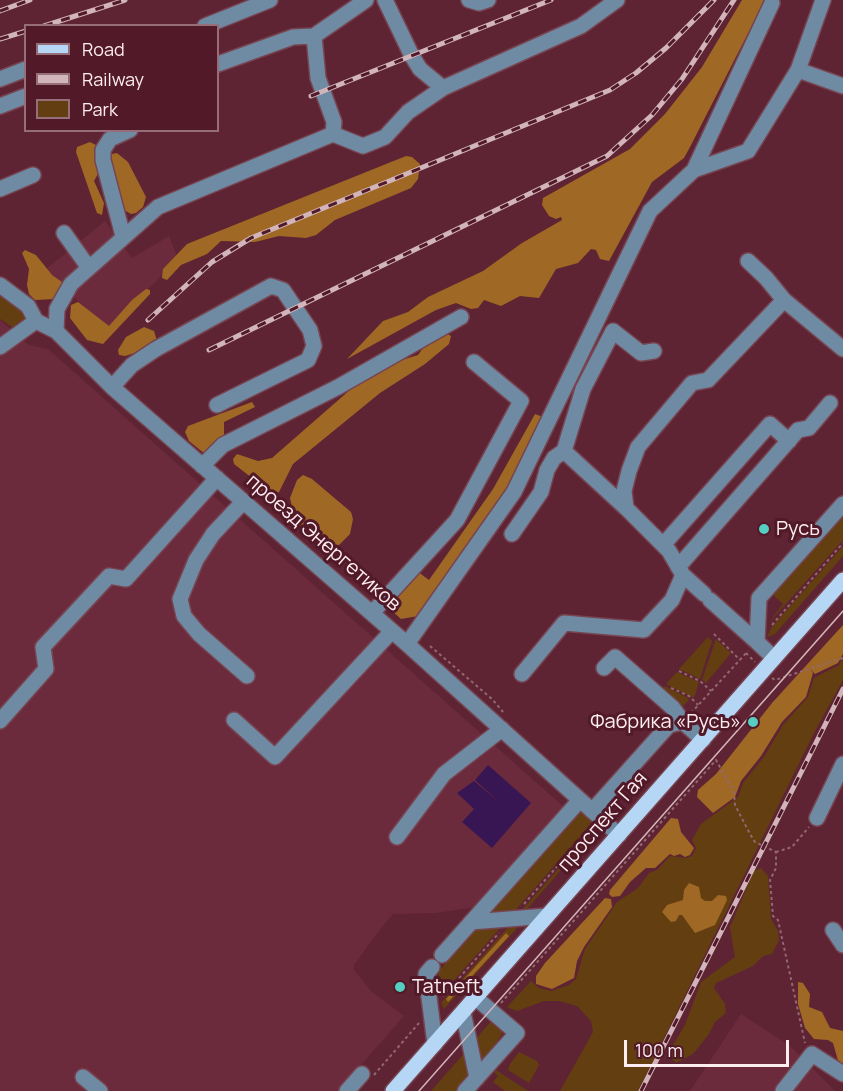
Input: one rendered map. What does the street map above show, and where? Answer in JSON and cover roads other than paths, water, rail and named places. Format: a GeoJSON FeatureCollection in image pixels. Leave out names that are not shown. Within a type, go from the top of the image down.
{"type":"FeatureCollection","features":[{"type":"Feature","properties":{"kind":"main road","name":"проспект Гая"},"geometry":{"type":"LineString","coordinates":[[393,1091],[843,580]]}},
{"type":"Feature","properties":{"kind":"street"},"geometry":{"type":"LineString","coordinates":[[210,24],[270,0]]}},
{"type":"Feature","properties":{"kind":"street"},"geometry":{"type":"LineString","coordinates":[[219,64],[293,37],[314,36],[366,0]]}},
{"type":"Feature","properties":{"kind":"street"},"geometry":{"type":"LineString","coordinates":[[385,0],[420,69],[443,88]]}},
{"type":"Feature","properties":{"kind":"street"},"geometry":{"type":"LineString","coordinates":[[469,0],[479,3],[488,0]]}},
{"type":"Feature","properties":{"kind":"street"},"geometry":{"type":"LineString","coordinates":[[56,330],[57,309],[71,284],[158,207],[333,134],[363,146],[385,137],[408,112],[443,88],[581,27],[617,0]]}},
{"type":"Feature","properties":{"kind":"street"},"geometry":{"type":"LineString","coordinates":[[694,170],[748,151],[798,70],[823,0]]}},
{"type":"Feature","properties":{"kind":"street"},"geometry":{"type":"LineString","coordinates":[[407,644],[514,492],[650,211],[694,170],[772,3]]}},
{"type":"Feature","properties":{"kind":"street"},"geometry":{"type":"LineString","coordinates":[[314,36],[318,78],[334,122],[333,134]]}},
{"type":"Feature","properties":{"kind":"street"},"geometry":{"type":"LineString","coordinates":[[0,79],[24,70]]}},
{"type":"Feature","properties":{"kind":"street"},"geometry":{"type":"LineString","coordinates":[[798,70],[843,86]]}},
{"type":"Feature","properties":{"kind":"street"},"geometry":{"type":"LineString","coordinates":[[0,106],[24,97]]}},
{"type":"Feature","properties":{"kind":"street"},"geometry":{"type":"LineString","coordinates":[[123,236],[103,160],[103,150],[110,139],[126,132]]}},
{"type":"Feature","properties":{"kind":"street"},"geometry":{"type":"LineString","coordinates":[[0,189],[33,175]]}},
{"type":"Feature","properties":{"kind":"street"},"geometry":{"type":"LineString","coordinates":[[63,233],[89,268]]}},
{"type":"Feature","properties":{"kind":"street"},"geometry":{"type":"LineString","coordinates":[[748,261],[784,300],[843,349]]}},
{"type":"Feature","properties":{"kind":"street","name":"проезд Энергетиков"},"geometry":{"type":"LineString","coordinates":[[0,285],[28,306],[36,321],[56,330],[112,387],[407,644],[619,835]]}},
{"type":"Feature","properties":{"kind":"street"},"geometry":{"type":"LineString","coordinates":[[112,387],[132,365],[156,349],[271,286],[283,290],[310,330],[314,346],[308,360],[217,405]]}},
{"type":"Feature","properties":{"kind":"street"},"geometry":{"type":"LineString","coordinates":[[626,508],[624,491],[638,447],[692,383],[708,380],[784,300]]}},
{"type":"Feature","properties":{"kind":"street"},"geometry":{"type":"LineString","coordinates":[[202,466],[223,445],[338,387],[461,317]]}},
{"type":"Feature","properties":{"kind":"street"},"geometry":{"type":"LineString","coordinates":[[3,339],[36,321]]}},
{"type":"Feature","properties":{"kind":"street"},"geometry":{"type":"LineString","coordinates":[[512,534],[541,492],[547,470],[554,458],[564,451],[583,389],[613,331],[641,353],[654,351]]}},
{"type":"Feature","properties":{"kind":"street"},"geometry":{"type":"LineString","coordinates":[[372,614],[457,520],[521,401],[474,362]]}},
{"type":"Feature","properties":{"kind":"street"},"geometry":{"type":"LineString","coordinates":[[522,674],[564,623],[644,630],[672,600],[681,571],[798,430],[809,428],[830,403]]}},
{"type":"Feature","properties":{"kind":"street"},"geometry":{"type":"LineString","coordinates":[[663,545],[770,424],[789,441]]}},
{"type":"Feature","properties":{"kind":"street"},"geometry":{"type":"LineString","coordinates":[[564,451],[663,545],[681,571],[707,597],[774,658]]}},
{"type":"Feature","properties":{"kind":"street"},"geometry":{"type":"LineString","coordinates":[[0,721],[46,669],[43,647],[109,576],[126,579],[217,478]]}},
{"type":"Feature","properties":{"kind":"street"},"geometry":{"type":"LineString","coordinates":[[243,502],[213,534],[196,560],[186,578],[180,599],[184,616],[199,634],[248,676]]}},
{"type":"Feature","properties":{"kind":"street"},"geometry":{"type":"LineString","coordinates":[[757,642],[759,598],[843,504]]}},
{"type":"Feature","properties":{"kind":"street"},"geometry":{"type":"LineString","coordinates":[[234,720],[275,757],[392,631]]}},
{"type":"Feature","properties":{"kind":"street"},"geometry":{"type":"LineString","coordinates":[[604,668],[615,657],[674,708],[683,722],[703,740]]}},
{"type":"Feature","properties":{"kind":"street"},"geometry":{"type":"LineString","coordinates":[[596,814],[669,725],[683,722]]}},
{"type":"Feature","properties":{"kind":"street"},"geometry":{"type":"LineString","coordinates":[[397,837],[444,774],[502,729]]}},
{"type":"Feature","properties":{"kind":"street"},"geometry":{"type":"LineString","coordinates":[[817,818],[843,764]]}},
{"type":"Feature","properties":{"kind":"street"},"geometry":{"type":"LineString","coordinates":[[435,1044],[426,974],[580,800]]}},
{"type":"Feature","properties":{"kind":"street"},"geometry":{"type":"LineString","coordinates":[[471,922],[547,916]]}},
{"type":"Feature","properties":{"kind":"street"},"geometry":{"type":"LineString","coordinates":[[833,930],[843,945]]}},
{"type":"Feature","properties":{"kind":"street"},"geometry":{"type":"LineString","coordinates":[[471,1087],[517,1033],[476,998]]}},
{"type":"Feature","properties":{"kind":"street"},"geometry":{"type":"LineString","coordinates":[[463,1012],[471,1087]]}},
{"type":"Feature","properties":{"kind":"street"},"geometry":{"type":"LineString","coordinates":[[783,1091],[812,1054],[843,1074]]}},
{"type":"Feature","properties":{"kind":"street"},"geometry":{"type":"LineString","coordinates":[[83,1077],[100,1091]]}},
{"type":"Feature","properties":{"kind":"street"},"geometry":{"type":"LineString","coordinates":[[347,1091],[365,1078]]}},
{"type":"Feature","properties":{"kind":"tram line"},"geometry":{"type":"LineString","coordinates":[[419,1091],[843,611]]}},
{"type":"Feature","properties":{"kind":"railway"},"geometry":{"type":"LineString","coordinates":[[0,11],[30,0]]}},
{"type":"Feature","properties":{"kind":"railway"},"geometry":{"type":"LineString","coordinates":[[50,24],[125,0]]}},
{"type":"Feature","properties":{"kind":"railway"},"geometry":{"type":"LineString","coordinates":[[311,96],[551,0]]}},
{"type":"Feature","properties":{"kind":"railway"},"geometry":{"type":"LineString","coordinates":[[148,320],[212,262],[251,238],[610,90],[636,73],[666,48],[714,0]]}},
{"type":"Feature","properties":{"kind":"railway"},"geometry":{"type":"LineString","coordinates":[[209,350],[607,156],[652,115],[682,79],[734,0]]}},
{"type":"Feature","properties":{"kind":"railway"},"geometry":{"type":"LineString","coordinates":[[0,39],[24,32]]}},
{"type":"Feature","properties":{"kind":"railway"},"geometry":{"type":"LineString","coordinates":[[641,1091],[843,689]]}},
{"type":"Feature","properties":{"kind":"place","name":"Русь"},"geometry":{"type":"Point","coordinates":[764,529]}},
{"type":"Feature","properties":{"kind":"place","name":"Фабрика «Русь»"},"geometry":{"type":"Point","coordinates":[753,722]}},
{"type":"Feature","properties":{"kind":"place","name":"Tatneft"},"geometry":{"type":"Point","coordinates":[400,987]}}]}
